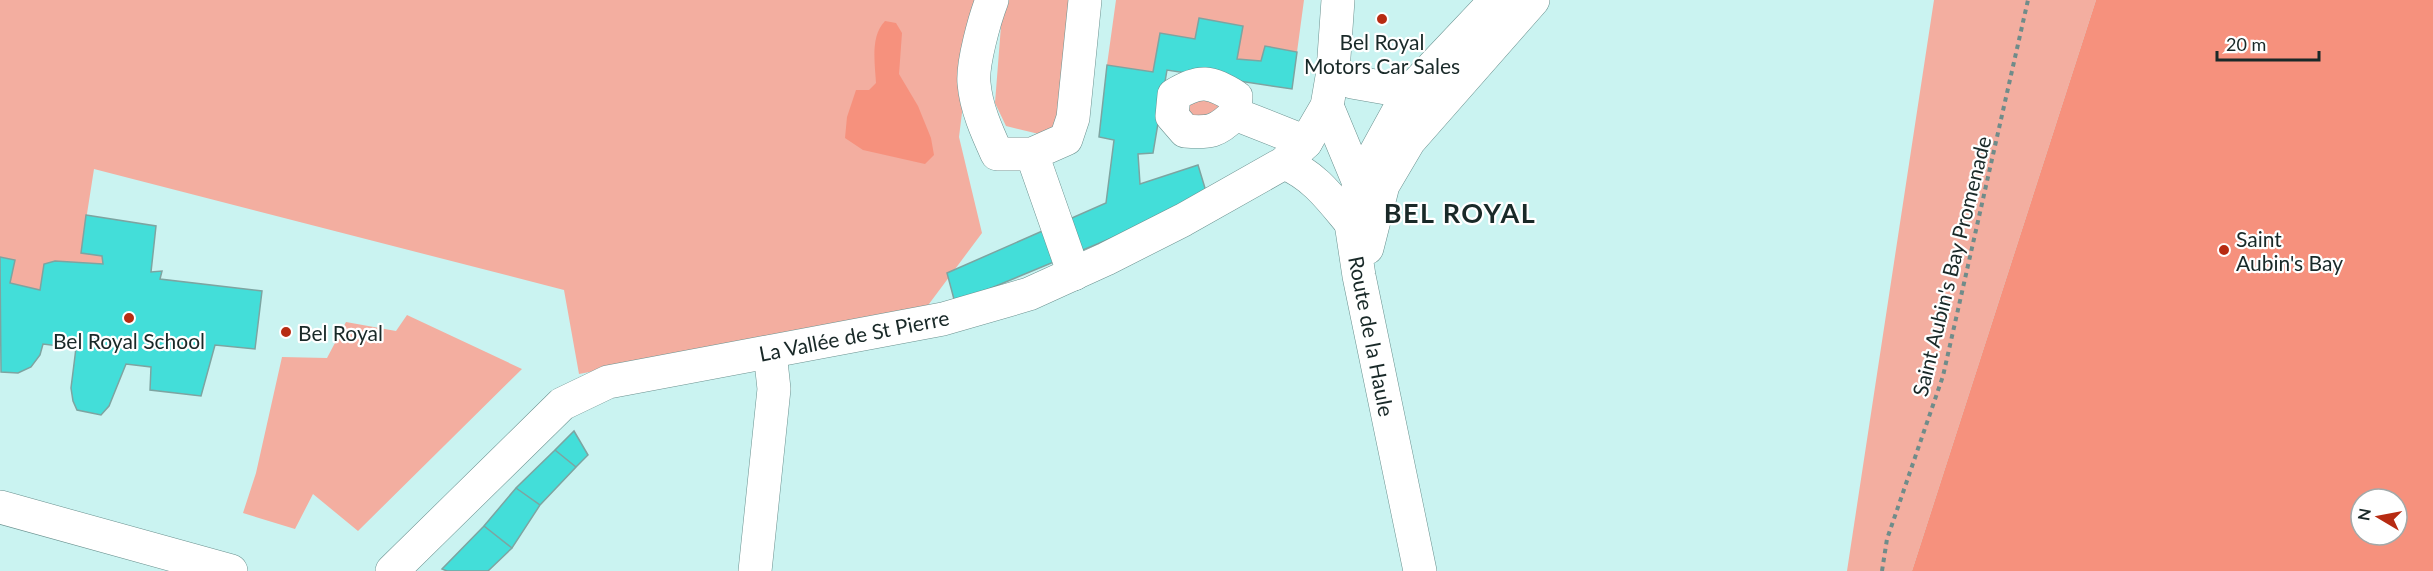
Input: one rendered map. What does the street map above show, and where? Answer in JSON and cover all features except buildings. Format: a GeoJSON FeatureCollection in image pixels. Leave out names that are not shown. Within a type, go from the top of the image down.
{"type":"FeatureCollection","features":[{"type":"Feature","properties":{"kind":"main road"},"geometry":{"type":"LineString","coordinates":[[992,0],[984,22],[973,81],[982,121],[997,154],[1032,154],[1066,139],[1073,118],[1085,0]]}},
{"type":"Feature","properties":{"kind":"main road"},"geometry":{"type":"LineString","coordinates":[[1338,0],[1333,71],[1327,105],[1295,152],[1298,168],[1323,188],[1351,223]]}},
{"type":"Feature","properties":{"kind":"main road","name":"Route de la Haule"},"geometry":{"type":"LineString","coordinates":[[1420,571],[1359,276],[1351,223],[1359,183],[1409,93],[1496,0]]}},
{"type":"Feature","properties":{"kind":"main road"},"geometry":{"type":"LineString","coordinates":[[1359,276],[1383,185],[1409,141],[1533,0]]}},
{"type":"Feature","properties":{"kind":"main road"},"geometry":{"type":"LineString","coordinates":[[1333,71],[1352,82],[1409,93]]}},
{"type":"Feature","properties":{"kind":"main road"},"geometry":{"type":"LineString","coordinates":[[1327,105],[1359,183]]}},
{"type":"Feature","properties":{"kind":"main road"},"geometry":{"type":"LineString","coordinates":[[1235,114],[1295,152]]}},
{"type":"Feature","properties":{"kind":"main road","name":"La Vallée de St Pierre"},"geometry":{"type":"LineString","coordinates":[[392,571],[562,404],[608,382],[943,319],[1029,294],[1183,220],[1295,152]]}},
{"type":"Feature","properties":{"kind":"main road"},"geometry":{"type":"LineString","coordinates":[[1032,154],[1074,274]]}},
{"type":"Feature","properties":{"kind":"main road"},"geometry":{"type":"LineString","coordinates":[[755,571],[774,389],[770,352]]}},
{"type":"Feature","properties":{"kind":"main road"},"geometry":{"type":"LineString","coordinates":[[0,507],[231,571]]}},
{"type":"Feature","properties":{"kind":"path","name":"Saint Aubin's Bay Promenade"},"geometry":{"type":"LineString","coordinates":[[1882,571],[1887,539],[1943,376],[2028,0]]}},
{"type":"Feature","properties":{"kind":"shaded area"},"geometry":{"type":"Polygon","coordinates":[[[0,0],[976,0],[959,137],[982,233],[926,308],[579,374],[564,290],[94,169],[81,252],[102,256],[103,264],[55,261],[45,264],[40,290],[10,283],[14,260],[0,257],[0,0]]]}},
{"type":"Feature","properties":{"kind":"shaded area"},"geometry":{"type":"Polygon","coordinates":[[[1003,0],[1071,0],[1074,16],[1055,126],[1039,134],[1006,126],[995,103],[1003,0]]]}},
{"type":"Feature","properties":{"kind":"shaded area"},"geometry":{"type":"Polygon","coordinates":[[[1116,0],[1304,0],[1297,52],[1265,46],[1261,61],[1237,59],[1243,26],[1199,18],[1195,39],[1160,33],[1153,72],[1107,65],[1116,0]]]}},
{"type":"Feature","properties":{"kind":"shaded area"},"geometry":{"type":"Polygon","coordinates":[[[1934,0],[2096,0],[1912,571],[1847,571],[1934,0]]]}},
{"type":"Feature","properties":{"kind":"shaded area","name":"Saint Aubin's Bay"},"geometry":{"type":"Polygon","coordinates":[[[2096,0],[2433,0],[2433,571],[1912,571],[2096,0]]]}},
{"type":"Feature","properties":{"kind":"shaded area"},"geometry":{"type":"Polygon","coordinates":[[[885,21],[896,23],[902,33],[899,74],[918,106],[931,138],[934,155],[925,164],[863,150],[845,138],[847,117],[856,90],[869,90],[876,83],[875,42],[880,27],[885,21]]]}},
{"type":"Feature","properties":{"kind":"shaded area"},"geometry":{"type":"Polygon","coordinates":[[[1190,91],[1222,105],[1218,115],[1188,123],[1190,91]]]}},
{"type":"Feature","properties":{"kind":"shaded area"},"geometry":{"type":"Polygon","coordinates":[[[407,315],[522,369],[358,531],[313,494],[295,529],[243,513],[256,473],[282,357],[327,358],[346,322],[396,331],[407,315]]]}},
{"type":"Feature","properties":{"kind":"place","name":"Bel Royal Motors Car Sales"},"geometry":{"type":"Point","coordinates":[1382,19]}},
{"type":"Feature","properties":{"kind":"place","name":"Saint Aubin's Bay"},"geometry":{"type":"Point","coordinates":[2224,250]}},
{"type":"Feature","properties":{"kind":"place","name":"Bel Royal School"},"geometry":{"type":"Point","coordinates":[129,318]}},
{"type":"Feature","properties":{"kind":"place","name":"Bel Royal"},"geometry":{"type":"Point","coordinates":[286,332]}},
{"type":"Feature","properties":{"kind":"district","name":"BEL ROYAL"},"geometry":{"type":"Point","coordinates":[1460,212]}}]}
